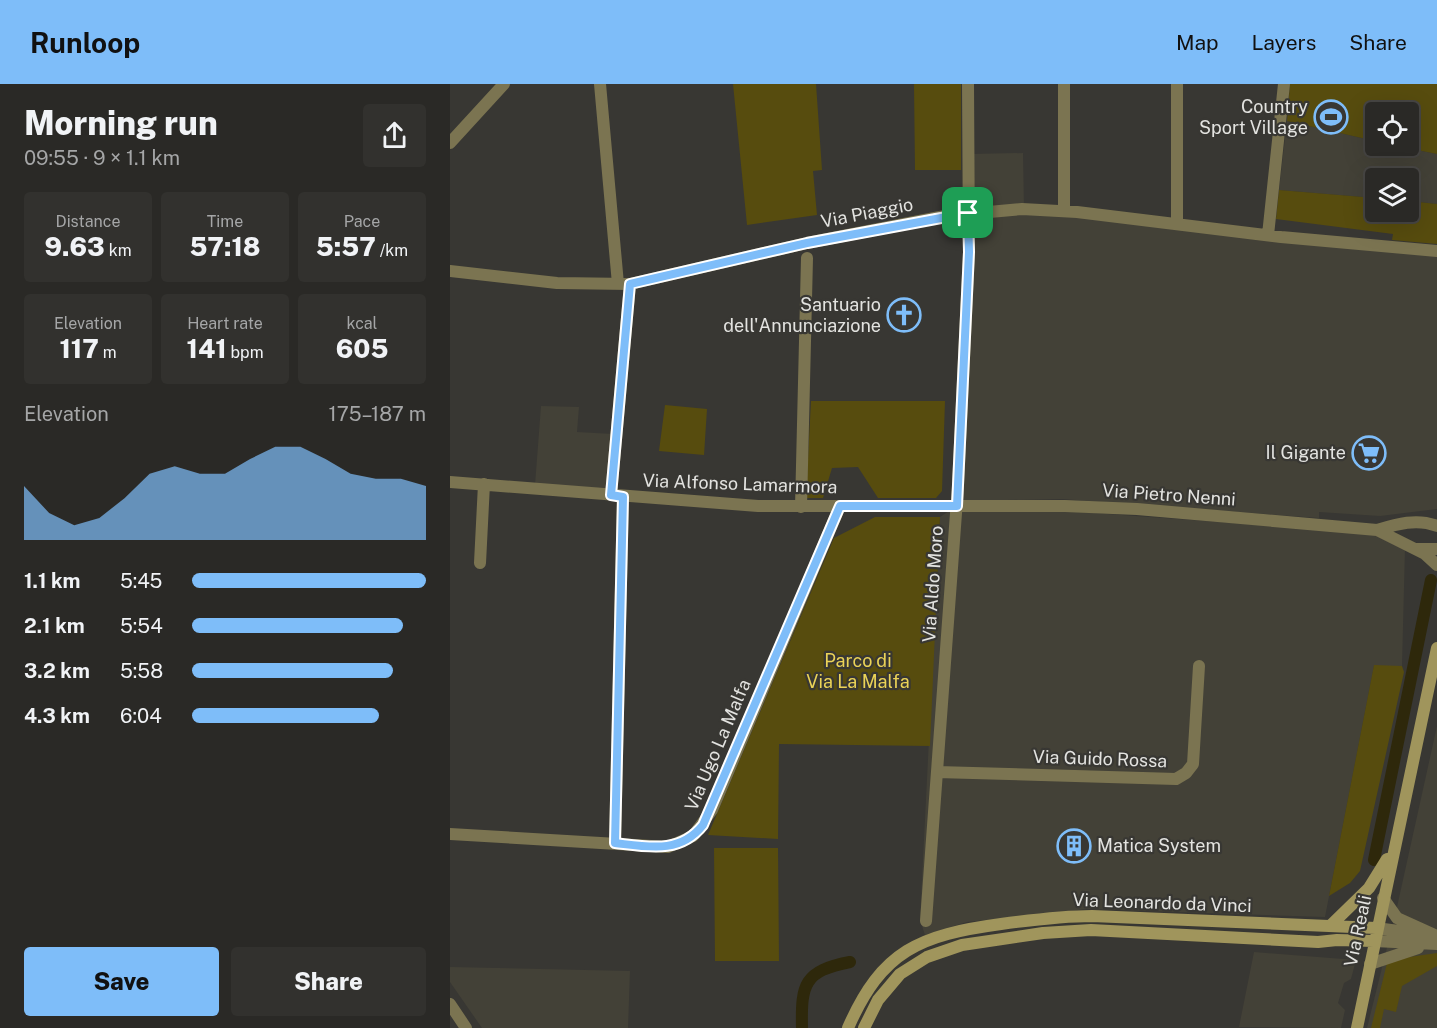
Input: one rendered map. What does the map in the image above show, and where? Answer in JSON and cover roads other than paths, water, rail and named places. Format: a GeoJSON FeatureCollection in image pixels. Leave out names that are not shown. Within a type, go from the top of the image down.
{"type":"FeatureCollection","features":[{"type":"Feature","properties":{"kind":"main road"},"geometry":{"type":"LineString","coordinates":[[1330,926],[1378,876],[1396,842],[1437,648]]}},
{"type":"Feature","properties":{"kind":"main road","name":"Via Reali"},"geometry":{"type":"LineString","coordinates":[[1357,1028],[1396,842]]}},
{"type":"Feature","properties":{"kind":"main road","name":"Via Leonardo da Vinci"},"geometry":{"type":"LineString","coordinates":[[848,1028],[865,993],[888,965],[918,944],[959,930],[1066,916],[1092,916],[1330,926],[1375,935]]}},
{"type":"Feature","properties":{"kind":"main road","name":"Via Leonardo da Vinci"},"geometry":{"type":"LineString","coordinates":[[864,1028],[878,1000],[900,974],[927,957],[962,945],[1043,933],[1091,930],[1318,942],[1375,935]]}},
{"type":"Feature","properties":{"kind":"street"},"geometry":{"type":"LineString","coordinates":[[450,143],[504,84]]}},
{"type":"Feature","properties":{"kind":"street"},"geometry":{"type":"LineString","coordinates":[[600,84],[624,284],[617,496],[615,843]]}},
{"type":"Feature","properties":{"kind":"street","name":"Via Aldo Moro"},"geometry":{"type":"LineString","coordinates":[[926,921],[957,506],[969,252],[968,84]]}},
{"type":"Feature","properties":{"kind":"street"},"geometry":{"type":"LineString","coordinates":[[1064,84],[1064,211]]}},
{"type":"Feature","properties":{"kind":"street"},"geometry":{"type":"LineString","coordinates":[[1177,84],[1177,223]]}},
{"type":"Feature","properties":{"kind":"street"},"geometry":{"type":"LineString","coordinates":[[1268,235],[1284,84]]}},
{"type":"Feature","properties":{"kind":"street","name":"Via Piaggio"},"geometry":{"type":"LineString","coordinates":[[450,271],[557,283],[624,284],[807,243],[968,213],[1023,210],[1064,211],[1268,235],[1437,251]]}},
{"type":"Feature","properties":{"kind":"street"},"geometry":{"type":"LineString","coordinates":[[801,507],[807,258]]}},
{"type":"Feature","properties":{"kind":"street","name":"Via Alfonso Lamarmora"},"geometry":{"type":"LineString","coordinates":[[450,482],[617,496],[801,507],[957,506]]}},
{"type":"Feature","properties":{"kind":"street"},"geometry":{"type":"LineString","coordinates":[[480,563],[484,484]]}},
{"type":"Feature","properties":{"kind":"street","name":"Via Ugo La Malfa"},"geometry":{"type":"LineString","coordinates":[[450,834],[668,847],[688,840],[703,825],[840,506]]}},
{"type":"Feature","properties":{"kind":"street","name":"Via Pietro Nenni"},"geometry":{"type":"LineString","coordinates":[[957,506],[1137,509],[1377,530],[1405,523],[1434,522]]}},
{"type":"Feature","properties":{"kind":"street","name":"Via Pietro Nenni"},"geometry":{"type":"LineString","coordinates":[[1377,530],[1416,549],[1437,565]]}},
{"type":"Feature","properties":{"kind":"street","name":"Via Pietro Nenni"},"geometry":{"type":"LineString","coordinates":[[1416,549],[1437,549]]}},
{"type":"Feature","properties":{"kind":"street","name":"Via Guido Rossa"},"geometry":{"type":"LineString","coordinates":[[937,772],[1176,779],[1186,773],[1193,764],[1199,666]]}},
{"type":"Feature","properties":{"kind":"street"},"geometry":{"type":"LineString","coordinates":[[1383,898],[1397,918],[1437,936]]}},
{"type":"Feature","properties":{"kind":"street"},"geometry":{"type":"LineString","coordinates":[[1375,935],[1437,936]]}},
{"type":"Feature","properties":{"kind":"street"},"geometry":{"type":"LineString","coordinates":[[1375,935],[1431,945]]}},
{"type":"Feature","properties":{"kind":"street"},"geometry":{"type":"LineString","coordinates":[[1370,964],[1431,945]]}},
{"type":"Feature","properties":{"kind":"street"},"geometry":{"type":"LineString","coordinates":[[450,1004],[466,1028]]}},
{"type":"Feature","properties":{"kind":"waterway"},"geometry":{"type":"LineString","coordinates":[[1374,860],[1431,580]]}},
{"type":"Feature","properties":{"kind":"waterway"},"geometry":{"type":"LineString","coordinates":[[802,1028],[803,1000],[808,982],[823,970],[850,962]]}},
{"type":"Feature","properties":{"kind":"place","name":"Country Sport Village"},"geometry":{"type":"Point","coordinates":[1331,117]}},
{"type":"Feature","properties":{"kind":"place","name":"Santuario dell'Annunciazione"},"geometry":{"type":"Point","coordinates":[904,315]}},
{"type":"Feature","properties":{"kind":"place","name":"Il Gigante"},"geometry":{"type":"Point","coordinates":[1369,453]}},
{"type":"Feature","properties":{"kind":"place","name":"Matica System"},"geometry":{"type":"Point","coordinates":[1074,846]}},
{"type":"Feature","properties":{"kind":"park label","name":"Parco di Via La Malfa"},"geometry":{"type":"Point","coordinates":[858,671]}}]}
